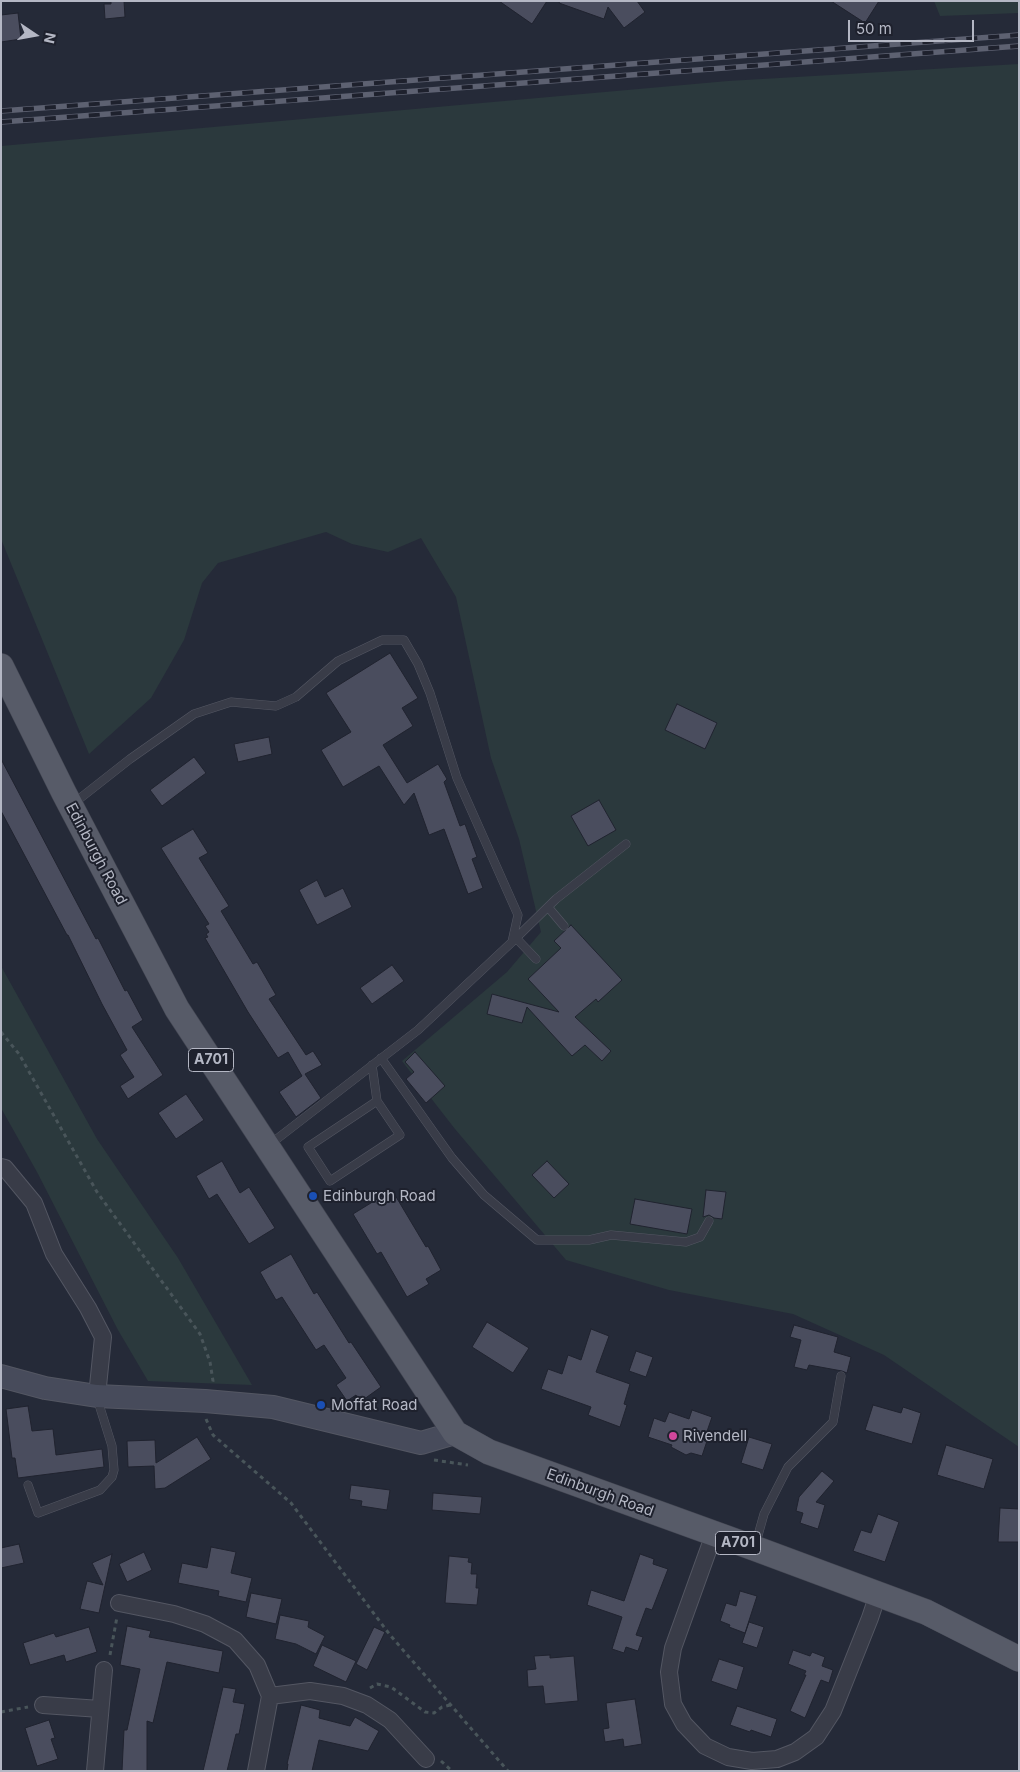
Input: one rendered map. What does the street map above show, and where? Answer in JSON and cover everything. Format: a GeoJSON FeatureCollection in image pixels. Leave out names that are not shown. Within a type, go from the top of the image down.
{"type":"FeatureCollection","features":[{"type":"Feature","properties":{"kind":"main road","name":"Edinburgh Road"},"geometry":{"type":"LineString","coordinates":[[1,666],[71,806],[177,1009],[455,1434],[488,1452],[926,1612],[1019,1659]]}},
{"type":"Feature","properties":{"kind":"street"},"geometry":{"type":"LineString","coordinates":[[1,1167],[4,1168],[34,1203],[54,1254],[88,1308],[103,1337],[97,1396]]}},
{"type":"Feature","properties":{"kind":"street"},"geometry":{"type":"LineString","coordinates":[[1,1376],[45,1388],[97,1396],[205,1400],[265,1406],[421,1443],[455,1434]]}},
{"type":"Feature","properties":{"kind":"street"},"geometry":{"type":"LineString","coordinates":[[714,1534],[673,1648],[669,1672],[673,1704],[684,1724],[705,1746],[728,1757],[752,1762],[776,1758],[795,1752],[816,1737],[833,1711],[878,1594]]}},
{"type":"Feature","properties":{"kind":"street"},"geometry":{"type":"LineString","coordinates":[[119,1603],[174,1614],[205,1624],[235,1640],[257,1665],[270,1696],[256,1771]]}},
{"type":"Feature","properties":{"kind":"street"},"geometry":{"type":"LineString","coordinates":[[95,1771],[104,1670]]}},
{"type":"Feature","properties":{"kind":"street"},"geometry":{"type":"LineString","coordinates":[[270,1696],[310,1691],[342,1696],[367,1705],[390,1720],[426,1758]]}},
{"type":"Feature","properties":{"kind":"street"},"geometry":{"type":"LineString","coordinates":[[43,1705],[100,1709]]}},
{"type":"Feature","properties":{"kind":"lane"},"geometry":{"type":"LineString","coordinates":[[71,806],[130,759],[194,714],[231,702],[276,706],[296,697],[338,661],[382,640],[404,640],[418,664],[430,693],[457,778],[518,915],[514,940]]}},
{"type":"Feature","properties":{"kind":"lane"},"geometry":{"type":"LineString","coordinates":[[267,1146],[418,1030],[556,899],[626,844]]}},
{"type":"Feature","properties":{"kind":"lane"},"geometry":{"type":"LineString","coordinates":[[548,907],[564,926]]}},
{"type":"Feature","properties":{"kind":"lane"},"geometry":{"type":"LineString","coordinates":[[514,940],[536,959]]}},
{"type":"Feature","properties":{"kind":"lane"},"geometry":{"type":"LineString","coordinates":[[381,1058],[452,1158],[484,1195],[537,1240],[589,1240],[611,1236],[686,1242],[700,1237],[709,1222]]}},
{"type":"Feature","properties":{"kind":"lane"},"geometry":{"type":"LineString","coordinates":[[372,1065],[378,1101],[400,1135],[330,1181],[308,1146],[378,1101]]}},
{"type":"Feature","properties":{"kind":"lane"},"geometry":{"type":"LineString","coordinates":[[754,1548],[764,1514],[788,1467],[833,1422],[841,1376]]}},
{"type":"Feature","properties":{"kind":"lane"},"geometry":{"type":"LineString","coordinates":[[28,1485],[38,1513],[100,1490],[112,1477],[114,1470],[112,1446],[97,1396]]}},
{"type":"Feature","properties":{"kind":"path"},"geometry":{"type":"LineString","coordinates":[[426,1458],[472,1465]]}},
{"type":"Feature","properties":{"kind":"path"},"geometry":{"type":"LineString","coordinates":[[104,1670],[108,1664],[119,1603]]}},
{"type":"Feature","properties":{"kind":"path"},"geometry":{"type":"LineString","coordinates":[[359,1702],[366,1691],[377,1684],[391,1687],[425,1712],[434,1713],[442,1707],[450,1705]]}},
{"type":"Feature","properties":{"kind":"path"},"geometry":{"type":"LineString","coordinates":[[1,1712],[43,1705]]}},
{"type":"Feature","properties":{"kind":"shaded area"},"geometry":{"type":"Polygon","coordinates":[[[934,1],[1019,1],[1019,13],[940,16],[934,1]]]}},
{"type":"Feature","properties":{"kind":"shaded area"},"geometry":{"type":"Polygon","coordinates":[[[1019,64],[1019,1447],[884,1355],[793,1314],[669,1290],[566,1260],[455,1129],[402,1061],[507,972],[541,932],[519,839],[491,758],[456,597],[421,538],[388,552],[352,544],[326,532],[218,563],[202,583],[184,640],[151,698],[89,754],[1,539],[1,146],[728,81],[1019,64]]]}},
{"type":"Feature","properties":{"kind":"shaded area"},"geometry":{"type":"Polygon","coordinates":[[[1,966],[97,1139],[178,1258],[252,1385],[148,1381],[118,1330],[37,1172],[1,1108],[1,966]]]}},
{"type":"Feature","properties":{"kind":"building"},"geometry":{"type":"Polygon","coordinates":[[[111,1],[124,1],[125,17],[105,19],[104,4],[111,4],[111,1]]]}},
{"type":"Feature","properties":{"kind":"building"},"geometry":{"type":"Polygon","coordinates":[[[499,1],[547,1],[532,24],[499,1]]]}},
{"type":"Feature","properties":{"kind":"building"},"geometry":{"type":"Polygon","coordinates":[[[560,1],[637,1],[645,12],[624,28],[608,7],[604,19],[559,3],[560,1]]]}},
{"type":"Feature","properties":{"kind":"building"},"geometry":{"type":"Polygon","coordinates":[[[831,1],[879,1],[865,23],[831,1]]]}},
{"type":"Feature","properties":{"kind":"building"},"geometry":{"type":"Polygon","coordinates":[[[18,13],[21,39],[1,42],[1,15],[18,13]]]}},
{"type":"Feature","properties":{"kind":"building"},"geometry":{"type":"Polygon","coordinates":[[[390,653],[418,698],[402,708],[413,726],[383,745],[407,783],[438,764],[447,779],[444,782],[460,826],[465,824],[477,857],[472,859],[483,888],[468,894],[444,829],[429,835],[414,793],[404,805],[379,766],[343,787],[321,750],[351,732],[326,693],[390,653]]]}},
{"type":"Feature","properties":{"kind":"building"},"geometry":{"type":"Polygon","coordinates":[[[677,704],[717,723],[705,749],[665,730],[677,704]]]}},
{"type":"Feature","properties":{"kind":"building"},"geometry":{"type":"Polygon","coordinates":[[[269,737],[272,754],[238,762],[234,744],[269,737]]]}},
{"type":"Feature","properties":{"kind":"building"},"geometry":{"type":"Polygon","coordinates":[[[194,757],[206,773],[162,806],[150,790],[194,757]]]}},
{"type":"Feature","properties":{"kind":"building"},"geometry":{"type":"Polygon","coordinates":[[[1,759],[96,939],[98,938],[125,991],[127,990],[143,1020],[132,1027],[163,1075],[128,1099],[120,1086],[134,1077],[120,1055],[127,1050],[1,811],[1,759]]]}},
{"type":"Feature","properties":{"kind":"building"},"geometry":{"type":"Polygon","coordinates":[[[599,800],[616,830],[588,846],[571,816],[599,800]]]}},
{"type":"Feature","properties":{"kind":"building"},"geometry":{"type":"Polygon","coordinates":[[[193,829],[208,853],[199,858],[229,906],[221,911],[253,964],[257,962],[276,995],[269,999],[306,1055],[313,1051],[322,1065],[305,1074],[321,1098],[296,1117],[279,1092],[302,1076],[288,1052],[278,1058],[248,1012],[205,938],[208,937],[206,934],[209,932],[205,926],[209,924],[161,848],[193,829]]]}},
{"type":"Feature","properties":{"kind":"building"},"geometry":{"type":"Polygon","coordinates":[[[317,880],[325,897],[343,888],[352,907],[317,925],[299,890],[317,880]]]}},
{"type":"Feature","properties":{"kind":"building"},"geometry":{"type":"Polygon","coordinates":[[[571,925],[622,980],[598,1002],[596,999],[575,1017],[611,1051],[602,1061],[585,1045],[572,1056],[527,1007],[522,1023],[487,1014],[492,994],[559,1012],[528,979],[561,948],[554,941],[571,925]]]}},
{"type":"Feature","properties":{"kind":"building"},"geometry":{"type":"Polygon","coordinates":[[[392,965],[404,981],[372,1004],[360,988],[392,965]]]}},
{"type":"Feature","properties":{"kind":"building"},"geometry":{"type":"Polygon","coordinates":[[[415,1052],[445,1086],[426,1103],[406,1079],[414,1072],[405,1062],[415,1052]]]}},
{"type":"Feature","properties":{"kind":"building"},"geometry":{"type":"Polygon","coordinates":[[[186,1094],[204,1120],[176,1139],[158,1113],[186,1094]]]}},
{"type":"Feature","properties":{"kind":"building"},"geometry":{"type":"Polygon","coordinates":[[[222,1161],[240,1193],[249,1187],[275,1228],[249,1244],[217,1194],[209,1199],[196,1176],[222,1161]]]}},
{"type":"Feature","properties":{"kind":"building"},"geometry":{"type":"Polygon","coordinates":[[[547,1161],[569,1184],[554,1198],[532,1175],[547,1161]]]}},
{"type":"Feature","properties":{"kind":"building"},"geometry":{"type":"Polygon","coordinates":[[[392,1190],[441,1270],[426,1279],[429,1284],[407,1297],[381,1252],[377,1254],[353,1214],[392,1190]]]}},
{"type":"Feature","properties":{"kind":"building"},"geometry":{"type":"Polygon","coordinates":[[[706,1190],[726,1192],[722,1219],[709,1215],[703,1217],[706,1190]]]}},
{"type":"Feature","properties":{"kind":"building"},"geometry":{"type":"Polygon","coordinates":[[[635,1199],[692,1209],[687,1234],[630,1224],[635,1199]]]}},
{"type":"Feature","properties":{"kind":"building"},"geometry":{"type":"Polygon","coordinates":[[[291,1254],[314,1294],[317,1292],[349,1343],[351,1342],[381,1387],[360,1402],[356,1395],[347,1401],[336,1385],[346,1378],[324,1345],[316,1350],[282,1297],[276,1300],[260,1272],[291,1254]]]}},
{"type":"Feature","properties":{"kind":"building"},"geometry":{"type":"Polygon","coordinates":[[[487,1322],[529,1348],[513,1373],[472,1347],[487,1322]]]}},
{"type":"Feature","properties":{"kind":"building"},"geometry":{"type":"Polygon","coordinates":[[[794,1325],[838,1337],[834,1352],[851,1357],[847,1373],[809,1365],[807,1370],[794,1367],[801,1340],[790,1337],[794,1325]]]}},
{"type":"Feature","properties":{"kind":"building"},"geometry":{"type":"Polygon","coordinates":[[[591,1329],[609,1336],[596,1372],[630,1384],[624,1404],[627,1405],[620,1427],[588,1415],[591,1407],[541,1389],[548,1369],[562,1374],[568,1355],[581,1360],[591,1329]]]}},
{"type":"Feature","properties":{"kind":"building"},"geometry":{"type":"Polygon","coordinates":[[[636,1351],[653,1357],[646,1377],[629,1371],[636,1351]]]}},
{"type":"Feature","properties":{"kind":"building"},"geometry":{"type":"Polygon","coordinates":[[[873,1405],[901,1413],[903,1407],[921,1413],[912,1444],[865,1430],[873,1405]]]}},
{"type":"Feature","properties":{"kind":"building"},"geometry":{"type":"Polygon","coordinates":[[[28,1406],[32,1431],[53,1429],[56,1455],[102,1449],[104,1467],[18,1478],[15,1458],[12,1458],[6,1409],[28,1406]]]}},
{"type":"Feature","properties":{"kind":"building"},"geometry":{"type":"Polygon","coordinates":[[[692,1410],[712,1417],[704,1440],[707,1441],[702,1456],[691,1453],[686,1455],[671,1447],[672,1445],[648,1437],[654,1418],[665,1422],[669,1412],[689,1419],[692,1410]]]}},
{"type":"Feature","properties":{"kind":"building"},"geometry":{"type":"Polygon","coordinates":[[[197,1437],[211,1459],[165,1488],[155,1489],[154,1466],[128,1467],[127,1441],[155,1440],[156,1463],[197,1437]]]}},
{"type":"Feature","properties":{"kind":"building"},"geometry":{"type":"Polygon","coordinates":[[[749,1437],[772,1444],[763,1470],[741,1463],[749,1437]]]}},
{"type":"Feature","properties":{"kind":"building"},"geometry":{"type":"Polygon","coordinates":[[[946,1445],[993,1459],[984,1489],[937,1475],[946,1445]]]}},
{"type":"Feature","properties":{"kind":"building"},"geometry":{"type":"Polygon","coordinates":[[[822,1471],[834,1481],[816,1502],[825,1505],[818,1529],[800,1523],[803,1513],[796,1511],[799,1497],[822,1471]]]}},
{"type":"Feature","properties":{"kind":"building"},"geometry":{"type":"Polygon","coordinates":[[[351,1485],[390,1490],[387,1510],[361,1506],[362,1501],[349,1499],[351,1485]]]}},
{"type":"Feature","properties":{"kind":"building"},"geometry":{"type":"Polygon","coordinates":[[[433,1493],[482,1497],[480,1514],[432,1510],[433,1493]]]}},
{"type":"Feature","properties":{"kind":"building"},"geometry":{"type":"Polygon","coordinates":[[[1000,1508],[1019,1509],[1019,1542],[998,1542],[1000,1508]]]}},
{"type":"Feature","properties":{"kind":"building"},"geometry":{"type":"Polygon","coordinates":[[[878,1514],[899,1522],[885,1562],[853,1551],[861,1530],[871,1533],[878,1514]]]}},
{"type":"Feature","properties":{"kind":"building"},"geometry":{"type":"Polygon","coordinates":[[[19,1544],[24,1563],[1,1568],[1,1548],[19,1544]]]}},
{"type":"Feature","properties":{"kind":"building"},"geometry":{"type":"Polygon","coordinates":[[[211,1547],[236,1552],[231,1573],[252,1578],[246,1602],[218,1596],[219,1591],[178,1583],[182,1563],[207,1568],[211,1547]]]}},
{"type":"Feature","properties":{"kind":"building"},"geometry":{"type":"Polygon","coordinates":[[[144,1552],[152,1570],[127,1582],[119,1564],[144,1552]]]}},
{"type":"Feature","properties":{"kind":"building"},"geometry":{"type":"Polygon","coordinates":[[[112,1554],[99,1613],[80,1609],[87,1581],[103,1585],[92,1563],[112,1554]]]}},
{"type":"Feature","properties":{"kind":"building"},"geometry":{"type":"Polygon","coordinates":[[[640,1554],[654,1559],[653,1564],[668,1569],[652,1610],[646,1608],[636,1635],[643,1637],[638,1651],[626,1647],[624,1653],[612,1649],[622,1617],[587,1605],[591,1590],[624,1601],[640,1554]]]}},
{"type":"Feature","properties":{"kind":"building"},"geometry":{"type":"Polygon","coordinates":[[[449,1556],[469,1558],[468,1562],[472,1563],[471,1574],[477,1574],[476,1588],[479,1588],[477,1605],[445,1603],[449,1556]]]}},
{"type":"Feature","properties":{"kind":"building"},"geometry":{"type":"Polygon","coordinates":[[[740,1591],[757,1596],[745,1633],[729,1627],[730,1625],[720,1621],[726,1603],[736,1606],[740,1591]]]}},
{"type":"Feature","properties":{"kind":"building"},"geometry":{"type":"Polygon","coordinates":[[[251,1593],[282,1599],[276,1624],[246,1617],[251,1593]]]}},
{"type":"Feature","properties":{"kind":"building"},"geometry":{"type":"Polygon","coordinates":[[[280,1615],[309,1621],[308,1627],[325,1636],[316,1654],[296,1644],[275,1639],[280,1615]]]}},
{"type":"Feature","properties":{"kind":"building"},"geometry":{"type":"Polygon","coordinates":[[[749,1622],[764,1627],[757,1648],[742,1643],[749,1622]]]}},
{"type":"Feature","properties":{"kind":"building"},"geometry":{"type":"Polygon","coordinates":[[[127,1626],[151,1631],[149,1637],[223,1651],[219,1673],[167,1662],[153,1723],[147,1721],[147,1771],[122,1771],[124,1730],[127,1730],[140,1669],[120,1665],[127,1626]]]}},
{"type":"Feature","properties":{"kind":"building"},"geometry":{"type":"Polygon","coordinates":[[[89,1627],[97,1652],[66,1662],[64,1655],[30,1665],[23,1643],[54,1633],[56,1637],[89,1627]]]}},
{"type":"Feature","properties":{"kind":"building"},"geometry":{"type":"Polygon","coordinates":[[[374,1627],[385,1632],[367,1670],[356,1664],[374,1627]]]}},
{"type":"Feature","properties":{"kind":"building"},"geometry":{"type":"Polygon","coordinates":[[[322,1645],[356,1661],[346,1682],[313,1666],[322,1645]]]}},
{"type":"Feature","properties":{"kind":"building"},"geometry":{"type":"Polygon","coordinates":[[[793,1650],[810,1656],[812,1652],[825,1657],[822,1666],[833,1670],[829,1683],[821,1680],[805,1718],[790,1711],[806,1675],[804,1675],[806,1671],[788,1664],[793,1650]]]}},
{"type":"Feature","properties":{"kind":"building"},"geometry":{"type":"Polygon","coordinates":[[[550,1655],[550,1658],[574,1656],[578,1701],[545,1704],[543,1686],[528,1687],[527,1670],[536,1669],[534,1656],[550,1655]]]}},
{"type":"Feature","properties":{"kind":"building"},"geometry":{"type":"Polygon","coordinates":[[[719,1659],[744,1667],[737,1690],[711,1681],[719,1659]]]}},
{"type":"Feature","properties":{"kind":"building"},"geometry":{"type":"Polygon","coordinates":[[[223,1687],[236,1689],[233,1702],[245,1704],[239,1734],[236,1734],[227,1771],[203,1771],[223,1687]]]}},
{"type":"Feature","properties":{"kind":"building"},"geometry":{"type":"Polygon","coordinates":[[[635,1699],[642,1744],[624,1747],[623,1739],[605,1742],[603,1729],[609,1728],[606,1703],[635,1699]]]}},
{"type":"Feature","properties":{"kind":"building"},"geometry":{"type":"Polygon","coordinates":[[[301,1705],[320,1710],[319,1718],[350,1726],[355,1717],[379,1731],[368,1751],[319,1740],[312,1771],[287,1771],[301,1705]]]}},
{"type":"Feature","properties":{"kind":"building"},"geometry":{"type":"Polygon","coordinates":[[[737,1706],[777,1719],[771,1737],[730,1725],[737,1706]]]}},
{"type":"Feature","properties":{"kind":"building"},"geometry":{"type":"Polygon","coordinates":[[[49,1720],[55,1738],[51,1739],[58,1759],[37,1766],[25,1728],[49,1720]]]}},
{"type":"Feature","properties":{"kind":"railway"},"geometry":{"type":"LineString","coordinates":[[1,111],[1019,35]]}},
{"type":"Feature","properties":{"kind":"railway"},"geometry":{"type":"LineString","coordinates":[[1,122],[1019,46]]}},
{"type":"Feature","properties":{"kind":"place","name":"Edinburgh Road"},"geometry":{"type":"Point","coordinates":[313,1196]}},
{"type":"Feature","properties":{"kind":"place","name":"Moffat Road"},"geometry":{"type":"Point","coordinates":[321,1405]}},
{"type":"Feature","properties":{"kind":"place","name":"Rivendell"},"geometry":{"type":"Point","coordinates":[673,1436]}}]}
